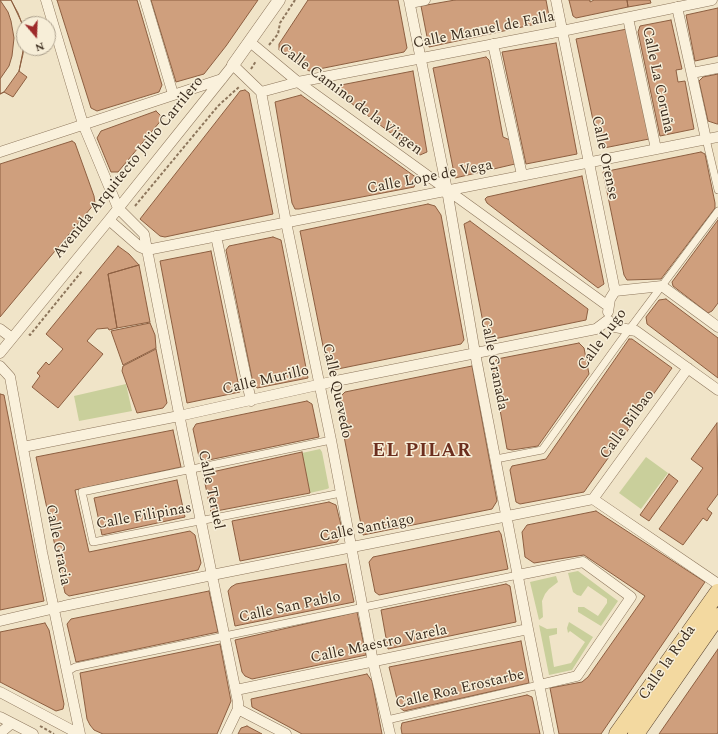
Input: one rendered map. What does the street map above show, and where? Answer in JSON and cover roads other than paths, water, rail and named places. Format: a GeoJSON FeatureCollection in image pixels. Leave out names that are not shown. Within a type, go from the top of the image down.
{"type":"FeatureCollection","features":[{"type":"Feature","properties":{"kind":"main road","name":"Calle la Roda"},"geometry":{"type":"LineString","coordinates":[[618,734],[718,592]]}},
{"type":"Feature","properties":{"kind":"main road","name":"Calle la Roda"},"geometry":{"type":"LineString","coordinates":[[636,734],[718,616]]}},
{"type":"Feature","properties":{"kind":"street"},"geometry":{"type":"LineString","coordinates":[[46,0],[83,124],[118,208]]}},
{"type":"Feature","properties":{"kind":"street"},"geometry":{"type":"LineString","coordinates":[[145,0],[173,94]]}},
{"type":"Feature","properties":{"kind":"street","name":"Avenida Arquitecto Julio Carrilero"},"geometry":{"type":"LineString","coordinates":[[0,353],[222,79],[279,0]]}},
{"type":"Feature","properties":{"kind":"street"},"geometry":{"type":"LineString","coordinates":[[410,2],[425,0]]}},
{"type":"Feature","properties":{"kind":"street","name":"Calle Orense"},"geometry":{"type":"LineString","coordinates":[[556,0],[615,291]]}},
{"type":"Feature","properties":{"kind":"street","name":"Calle Manuel de Falla"},"geometry":{"type":"LineString","coordinates":[[261,92],[298,82],[422,59],[712,0]]}},
{"type":"Feature","properties":{"kind":"street","name":"Calle Granada"},"geometry":{"type":"LineString","coordinates":[[410,2],[422,59],[475,353],[549,734]]}},
{"type":"Feature","properties":{"kind":"street"},"geometry":{"type":"LineString","coordinates":[[677,8],[718,190]]}},
{"type":"Feature","properties":{"kind":"street","name":"Calle La Coruña"},"geometry":{"type":"LineString","coordinates":[[628,18],[656,149]]}},
{"type":"Feature","properties":{"kind":"street","name":"Calle Camino de la Virgen"},"geometry":{"type":"LineString","coordinates":[[250,42],[298,82],[608,306]]}},
{"type":"Feature","properties":{"kind":"street"},"geometry":{"type":"LineString","coordinates":[[493,44],[522,175]]}},
{"type":"Feature","properties":{"kind":"street"},"geometry":{"type":"LineString","coordinates":[[233,65],[261,92]]}},
{"type":"Feature","properties":{"kind":"street"},"geometry":{"type":"LineString","coordinates":[[692,73],[718,68]]}},
{"type":"Feature","properties":{"kind":"street"},"geometry":{"type":"LineString","coordinates":[[0,152],[222,79]]}},
{"type":"Feature","properties":{"kind":"street","name":"Calle Quevedo"},"geometry":{"type":"LineString","coordinates":[[261,92],[331,440],[362,606],[390,734]]}},
{"type":"Feature","properties":{"kind":"street","name":"Calle Lope de Vega"},"geometry":{"type":"LineString","coordinates":[[147,250],[718,137]]}},
{"type":"Feature","properties":{"kind":"street","name":"Calle Teruel"},"geometry":{"type":"LineString","coordinates":[[118,208],[144,234],[179,416],[236,690],[238,709]]}},
{"type":"Feature","properties":{"kind":"street","name":"Calle Lugo"},"geometry":{"type":"LineString","coordinates":[[496,459],[542,450],[629,329],[718,212]]}},
{"type":"Feature","properties":{"kind":"street"},"geometry":{"type":"LineString","coordinates":[[109,220],[140,248],[147,250]]}},
{"type":"Feature","properties":{"kind":"street"},"geometry":{"type":"LineString","coordinates":[[216,236],[251,401]]}},
{"type":"Feature","properties":{"kind":"street"},"geometry":{"type":"LineString","coordinates":[[717,324],[662,286],[615,291],[608,306],[608,320],[616,327],[636,331],[718,390]]}},
{"type":"Feature","properties":{"kind":"street","name":"Calle Murillo"},"geometry":{"type":"LineString","coordinates":[[23,447],[596,329],[608,320]]}},
{"type":"Feature","properties":{"kind":"street"},"geometry":{"type":"LineString","coordinates":[[0,329],[12,338]]}},
{"type":"Feature","properties":{"kind":"street","name":"Calle Gracia"},"geometry":{"type":"LineString","coordinates":[[0,366],[10,377],[54,608],[80,734]]}},
{"type":"Feature","properties":{"kind":"street","name":"Calle Bilbao"},"geometry":{"type":"LineString","coordinates":[[594,499],[688,368]]}},
{"type":"Feature","properties":{"kind":"street"},"geometry":{"type":"LineString","coordinates":[[190,469],[331,440]]}},
{"type":"Feature","properties":{"kind":"street","name":"Calle Filipinas"},"geometry":{"type":"LineString","coordinates":[[190,469],[82,492],[93,542],[341,493]]}},
{"type":"Feature","properties":{"kind":"street"},"geometry":{"type":"LineString","coordinates":[[594,499],[718,584]]}},
{"type":"Feature","properties":{"kind":"street","name":"Calle Santiago"},"geometry":{"type":"LineString","coordinates":[[0,621],[54,608],[212,575],[594,499]]}},
{"type":"Feature","properties":{"kind":"street"},"geometry":{"type":"LineString","coordinates":[[518,575],[583,562],[631,597],[577,676],[539,685]]}},
{"type":"Feature","properties":{"kind":"street","name":"Calle San Pablo"},"geometry":{"type":"LineString","coordinates":[[68,671],[75,667],[362,606],[518,575]]}},
{"type":"Feature","properties":{"kind":"street","name":"Calle Maestro Varela"},"geometry":{"type":"LineString","coordinates":[[236,690],[528,629]]}},
{"type":"Feature","properties":{"kind":"street","name":"Calle Roa Erostarbe"},"geometry":{"type":"LineString","coordinates":[[387,720],[539,685]]}},
{"type":"Feature","properties":{"kind":"street"},"geometry":{"type":"LineString","coordinates":[[0,692],[80,734]]}},
{"type":"Feature","properties":{"kind":"street"},"geometry":{"type":"LineString","coordinates":[[226,734],[238,709],[286,734]]}},
{"type":"Feature","properties":{"kind":"street"},"geometry":{"type":"LineString","coordinates":[[0,716],[34,734]]}},
{"type":"Feature","properties":{"kind":"street"},"geometry":{"type":"LineString","coordinates":[[0,732],[12,723]]}},
{"type":"Feature","properties":{"kind":"district","name":"EL PILAR"},"geometry":{"type":"Point","coordinates":[422,452]}}]}
